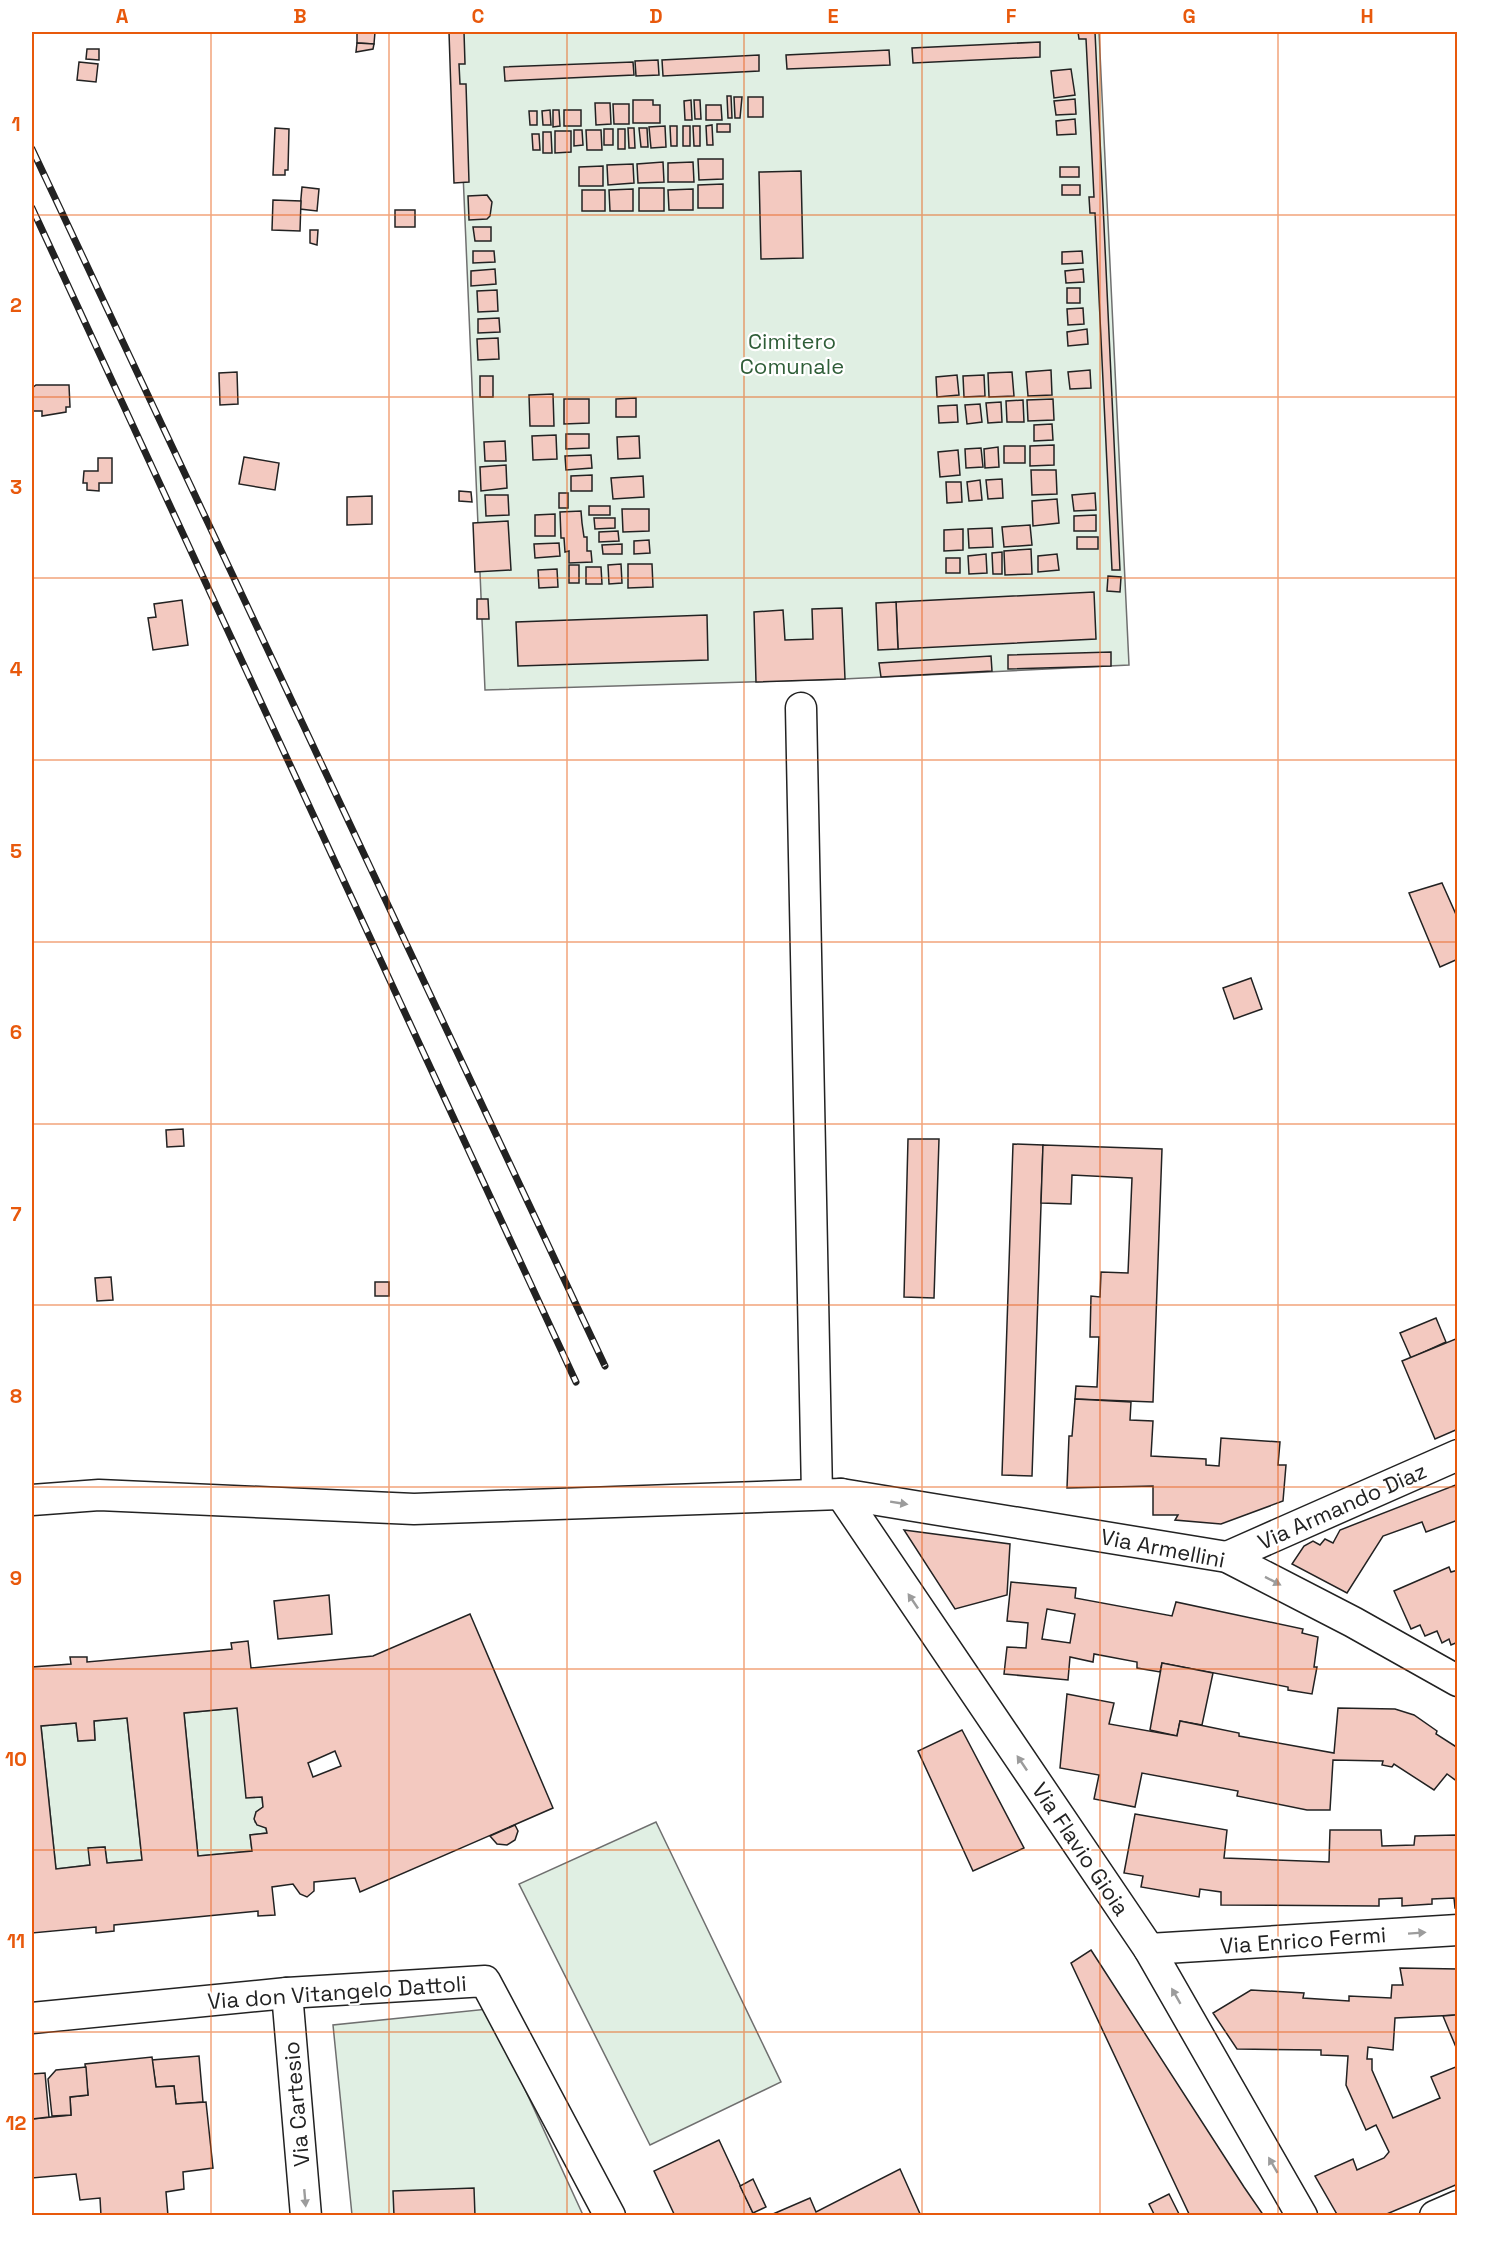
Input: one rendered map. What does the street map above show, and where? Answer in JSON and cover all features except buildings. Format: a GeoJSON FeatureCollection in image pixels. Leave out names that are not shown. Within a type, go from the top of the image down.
{"type":"FeatureCollection","features":[{"type":"Feature","properties":{"kind":"street"},"geometry":{"type":"LineString","coordinates":[[801,708],[829,1494]]}},
{"type":"Feature","properties":{"kind":"street","name":"Via Armando Diaz"},"geometry":{"type":"LineString","coordinates":[[1227,1557],[1458,1455]]}},
{"type":"Feature","properties":{"kind":"street","name":"Via Armellini"},"geometry":{"type":"LineString","coordinates":[[32,1500],[99,1495],[414,1509],[829,1494],[1227,1557],[1353,1622],[1458,1682]]}},
{"type":"Feature","properties":{"kind":"street","name":"Via Flavio Gioia"},"geometry":{"type":"LineString","coordinates":[[829,1494],[1149,1949],[1302,2216]]}},
{"type":"Feature","properties":{"kind":"street","name":"Via Enrico Fermi"},"geometry":{"type":"LineString","coordinates":[[1149,1949],[1458,1930]]}},
{"type":"Feature","properties":{"kind":"street","name":"Via don Vitangelo Dattoli"},"geometry":{"type":"LineString","coordinates":[[32,2018],[286,1993],[485,1981],[610,2216]]}},
{"type":"Feature","properties":{"kind":"street","name":"Via Cartesio"},"geometry":{"type":"LineString","coordinates":[[286,1993],[306,2216]]}},
{"type":"Feature","properties":{"kind":"street"},"geometry":{"type":"LineString","coordinates":[[1435,2216],[1458,2206]]}},
{"type":"Feature","properties":{"kind":"green space","name":"Cimitero Comunale"},"geometry":{"type":"Polygon","coordinates":[[[457,32],[1099,32],[1129,665],[843,679],[485,690],[457,32]]]}},
{"type":"Feature","properties":{"kind":"green space"},"geometry":{"type":"Polygon","coordinates":[[[237,1708],[262,1797],[263,1807],[256,1812],[255,1822],[266,1828],[267,1833],[250,1835],[252,1851],[198,1856],[184,1713],[237,1708]]]}},
{"type":"Feature","properties":{"kind":"green space"},"geometry":{"type":"Polygon","coordinates":[[[127,1718],[142,1860],[107,1863],[105,1847],[89,1848],[90,1865],[56,1869],[41,1726],[76,1723],[78,1741],[95,1740],[94,1721],[127,1718]]]}},
{"type":"Feature","properties":{"kind":"green space"},"geometry":{"type":"Polygon","coordinates":[[[656,1822],[781,2082],[650,2145],[519,1884],[656,1822]]]}},
{"type":"Feature","properties":{"kind":"green space"},"geometry":{"type":"Polygon","coordinates":[[[488,2009],[583,2215],[352,2215],[333,2025],[488,2009]]]}},
{"type":"Feature","properties":{"kind":"railway"},"geometry":{"type":"LineString","coordinates":[[32,149],[605,1366]]}},
{"type":"Feature","properties":{"kind":"railway"},"geometry":{"type":"LineString","coordinates":[[32,208],[576,1382]]}}]}
